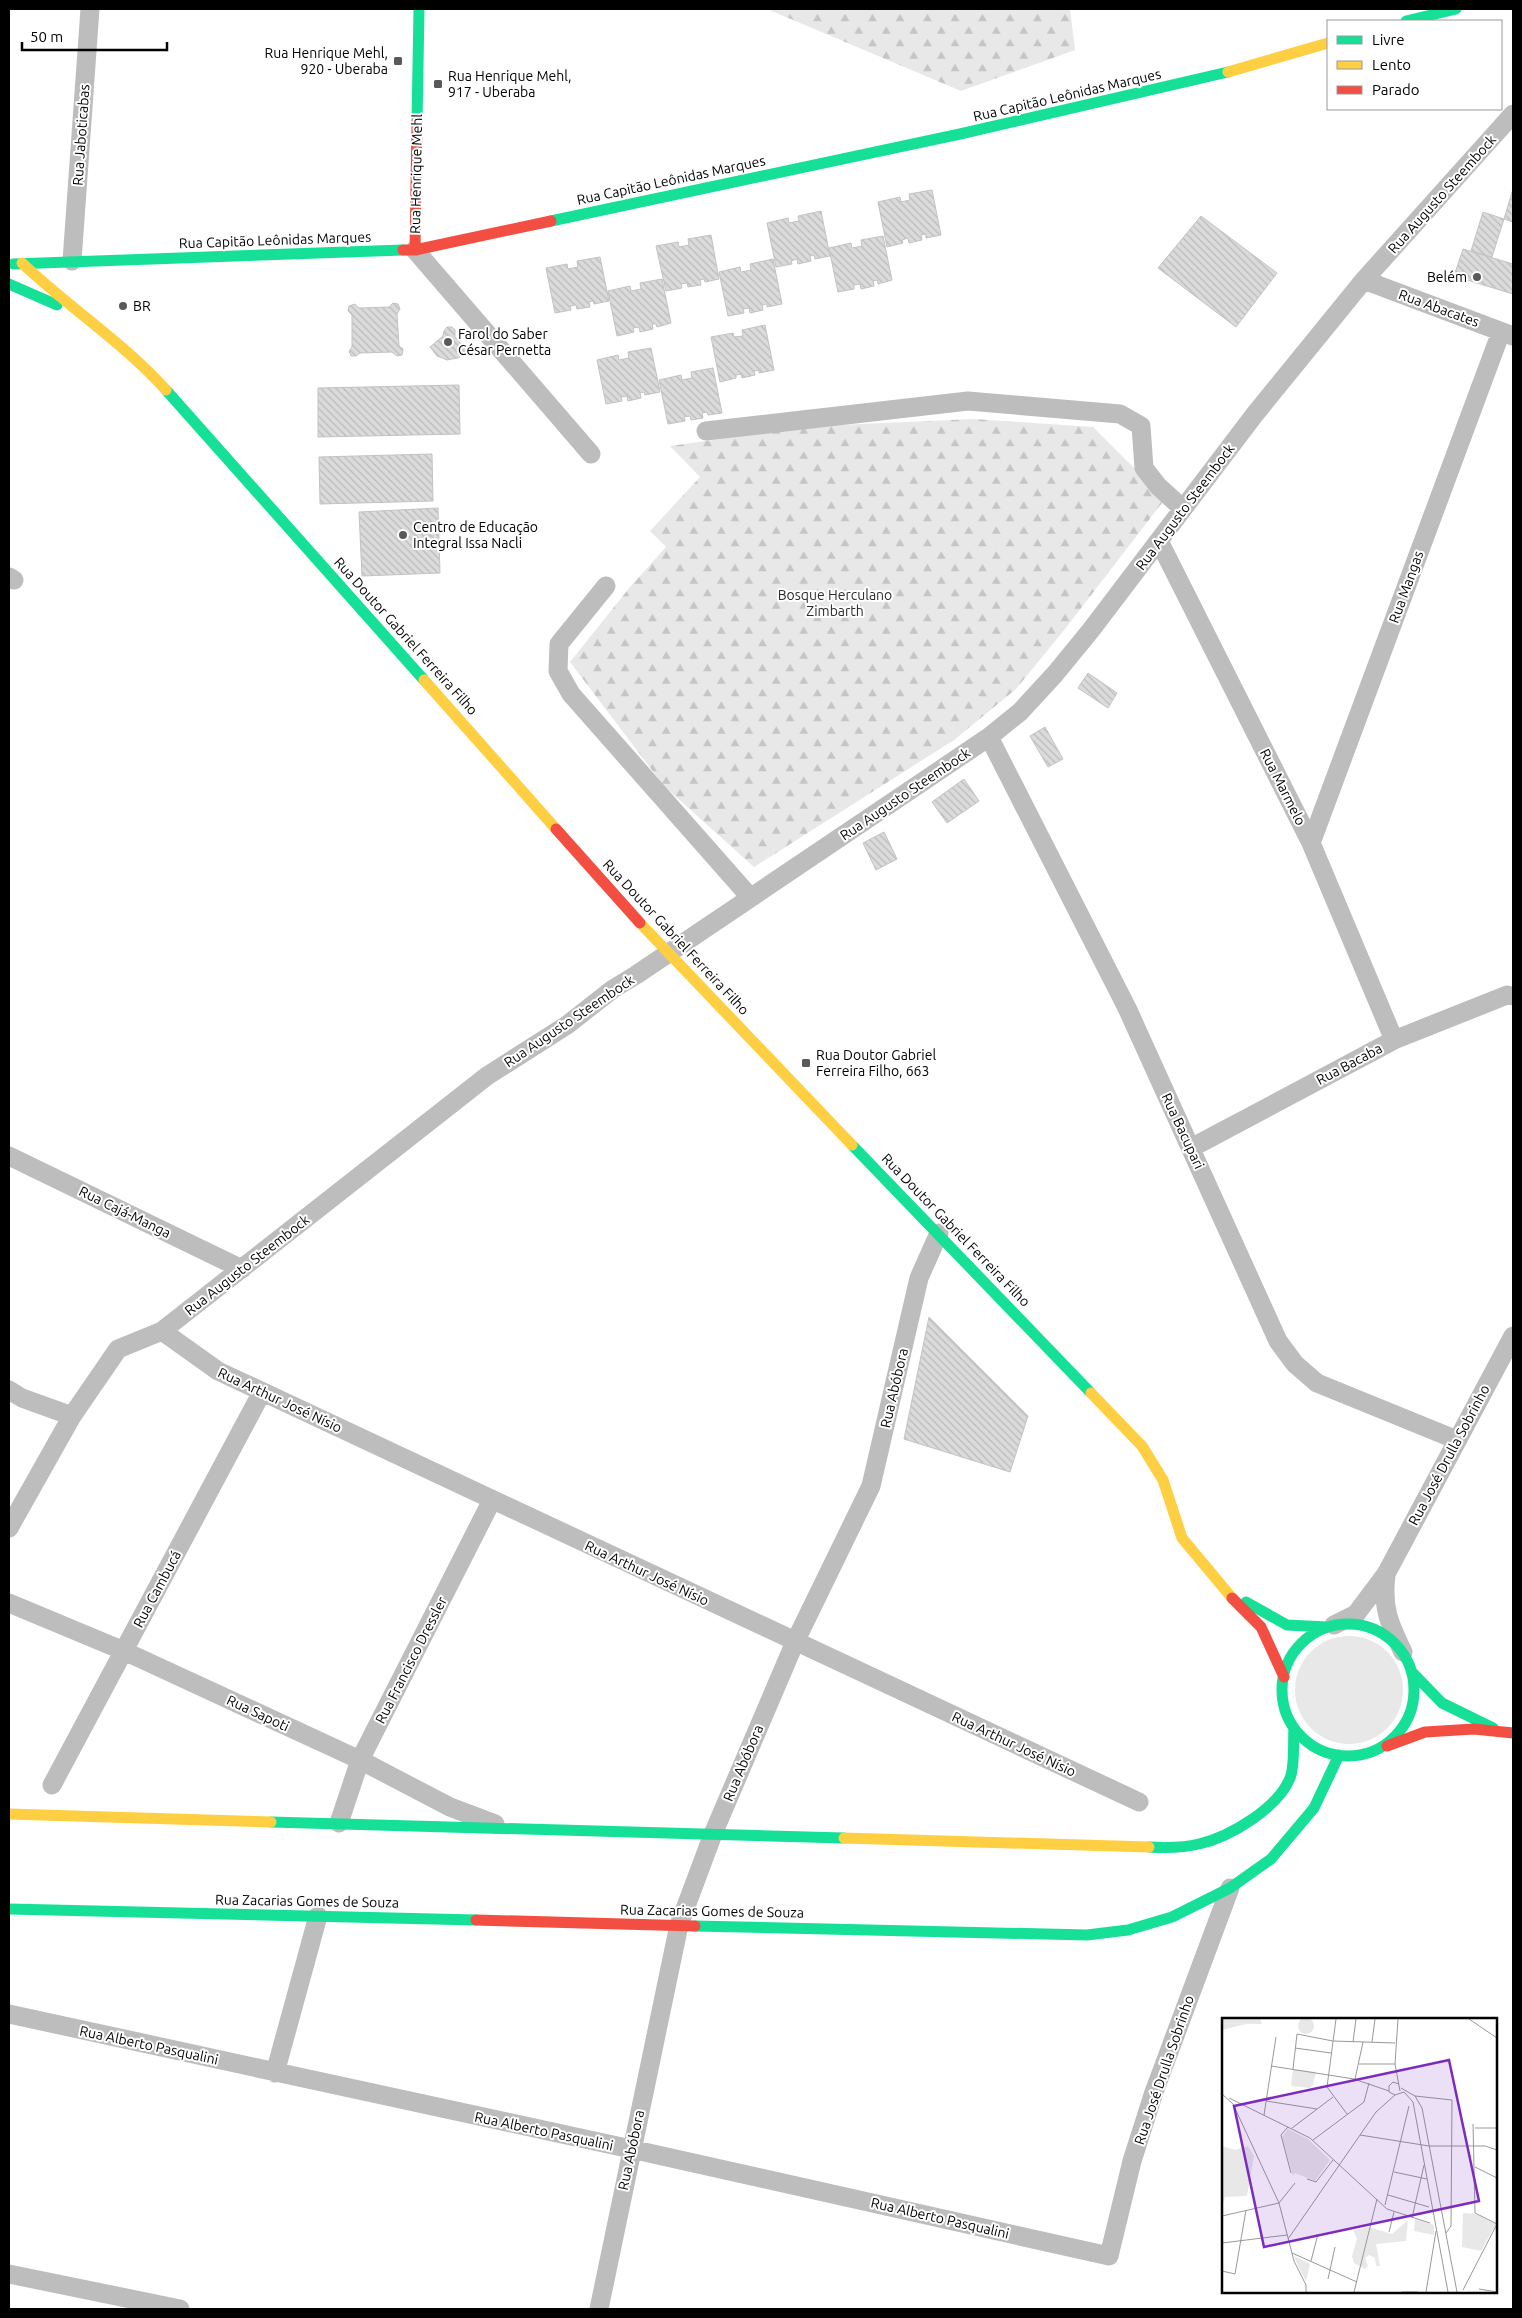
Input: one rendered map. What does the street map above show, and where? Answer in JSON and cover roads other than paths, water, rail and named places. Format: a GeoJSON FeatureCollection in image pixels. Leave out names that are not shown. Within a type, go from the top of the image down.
{"type":"FeatureCollection","features":[{"type":"Feature","properties":{"kind":"main road","name":"Rua Henrique Mehl"},"geometry":{"type":"LineString","coordinates":[[415,250],[419,9]]}},
{"type":"Feature","properties":{"kind":"main road"},"geometry":{"type":"LineString","coordinates":[[1410,20],[1456,9]]}},
{"type":"Feature","properties":{"kind":"main road","name":"Rua Capitão Leônidas Marques"},"geometry":{"type":"LineString","coordinates":[[9,264],[77,266],[415,250],[1207,78],[1327,44]]}},
{"type":"Feature","properties":{"kind":"main road","name":"Rua Doutor Gabriel Ferreira Filho"},"geometry":{"type":"LineString","coordinates":[[22,263],[46,286],[147,369],[668,954],[939,1233],[1142,1446],[1163,1480],[1182,1538],[1223,1590],[1261,1627],[1284,1677]]}},
{"type":"Feature","properties":{"kind":"main road","name":"Rua Doutor Gabriel Ferreira Filho"},"geometry":{"type":"LineString","coordinates":[[9,284],[86,318]]}},
{"type":"Feature","properties":{"kind":"main road"},"geometry":{"type":"LineString","coordinates":[[74,290],[86,318]]}},
{"type":"Feature","properties":{"kind":"main road","name":"Rua Doutor Gabriel Ferreira Filho"},"geometry":{"type":"LineString","coordinates":[[1223,1590],[1287,1625],[1330,1626]]}},
{"type":"Feature","properties":{"kind":"main road"},"geometry":{"type":"LineString","coordinates":[[1372,1752],[1389,1742],[1402,1728],[1411,1710],[1414,1690],[1411,1671],[1402,1652],[1384,1634],[1360,1625],[1330,1626],[1311,1635],[1299,1646],[1289,1661],[1284,1677],[1284,1704],[1294,1728],[1307,1741],[1322,1751],[1340,1756],[1356,1756],[1372,1752],[1425,1732],[1498,1730],[1513,1733]]}},
{"type":"Feature","properties":{"kind":"main road"},"geometry":{"type":"LineString","coordinates":[[1411,1671],[1442,1703],[1498,1730]]}},
{"type":"Feature","properties":{"kind":"main road"},"geometry":{"type":"LineString","coordinates":[[9,1814],[1171,1848],[1200,1844],[1231,1832],[1275,1803],[1291,1777],[1294,1728]]}},
{"type":"Feature","properties":{"kind":"main road","name":"Rua Zacarias Gomes de Souza"},"geometry":{"type":"LineString","coordinates":[[9,1909],[1087,1935],[1128,1930],[1172,1917],[1230,1888],[1271,1859],[1314,1808],[1340,1756]]}},
{"type":"Feature","properties":{"kind":"street","name":"Rua Jaboticabas"},"geometry":{"type":"LineString","coordinates":[[77,266],[90,9]]}},
{"type":"Feature","properties":{"kind":"street","name":"Rua Augusto Steembock"},"geometry":{"type":"LineString","coordinates":[[9,1528],[72,1416],[118,1349],[162,1331],[486,1076],[567,1026],[613,989],[668,954],[989,737],[1020,712],[1055,674],[1255,414],[1364,280],[1513,114]]}},
{"type":"Feature","properties":{"kind":"street","name":"Rua Henrique Mehl"},"geometry":{"type":"LineString","coordinates":[[415,250],[591,454]]}},
{"type":"Feature","properties":{"kind":"street","name":"Rua Abacates"},"geometry":{"type":"LineString","coordinates":[[1364,280],[1507,334]]}},
{"type":"Feature","properties":{"kind":"street","name":"Rua Mangas"},"geometry":{"type":"LineString","coordinates":[[1311,843],[1507,334]]}},
{"type":"Feature","properties":{"kind":"street"},"geometry":{"type":"LineString","coordinates":[[706,431],[968,401],[1120,414],[1141,426],[1144,468],[1158,486],[1183,509]]}},
{"type":"Feature","properties":{"kind":"street","name":"Rua Marmelo"},"geometry":{"type":"LineString","coordinates":[[1159,541],[1311,843],[1394,1040]]}},
{"type":"Feature","properties":{"kind":"street"},"geometry":{"type":"LineString","coordinates":[[606,586],[559,644],[558,671],[571,694],[750,897]]}},
{"type":"Feature","properties":{"kind":"street","name":"Rua Bacupari"},"geometry":{"type":"LineString","coordinates":[[989,737],[1127,1008],[1278,1341],[1295,1364],[1317,1383],[1456,1440]]}},
{"type":"Feature","properties":{"kind":"street","name":"Rua Bacaba"},"geometry":{"type":"LineString","coordinates":[[1191,1148],[1394,1040],[1507,995],[1513,996]]}},
{"type":"Feature","properties":{"kind":"street","name":"Rua Cajá-Manga"},"geometry":{"type":"LineString","coordinates":[[9,1156],[242,1269]]}},
{"type":"Feature","properties":{"kind":"street","name":"Rua Abóbora"},"geometry":{"type":"LineString","coordinates":[[599,2309],[679,1925],[713,1834],[795,1642],[871,1486],[919,1278],[939,1233]]}},
{"type":"Feature","properties":{"kind":"street","name":"Rua Arthur José Nísio"},"geometry":{"type":"LineString","coordinates":[[162,1331],[218,1371],[1139,1802]]}},
{"type":"Feature","properties":{"kind":"street","name":"Rua José Drulla Sobrinho"},"geometry":{"type":"LineString","coordinates":[[1330,1626],[1356,1614],[1386,1574],[1513,1336]]}},
{"type":"Feature","properties":{"kind":"street"},"geometry":{"type":"LineString","coordinates":[[9,1390],[22,1398],[72,1416]]}},
{"type":"Feature","properties":{"kind":"street","name":"Rua Cambucá"},"geometry":{"type":"LineString","coordinates":[[52,1786],[262,1392]]}},
{"type":"Feature","properties":{"kind":"street","name":"Rua Francisco Dressler"},"geometry":{"type":"LineString","coordinates":[[339,1823],[360,1760],[492,1500]]}},
{"type":"Feature","properties":{"kind":"street","name":"Rua José Drulla Sobrinho"},"geometry":{"type":"LineString","coordinates":[[1386,1574],[1383,1596],[1388,1621],[1402,1652]]}},
{"type":"Feature","properties":{"kind":"street","name":"Rua Sapoti"},"geometry":{"type":"LineString","coordinates":[[9,1603],[124,1651],[360,1760],[450,1807],[505,1828]]}},
{"type":"Feature","properties":{"kind":"street","name":"Rua José Drulla Sobrinho"},"geometry":{"type":"LineString","coordinates":[[1109,2256],[1132,2161],[1154,2092],[1230,1888]]}},
{"type":"Feature","properties":{"kind":"street"},"geometry":{"type":"LineString","coordinates":[[275,2073],[318,1916]]}},
{"type":"Feature","properties":{"kind":"street","name":"Rua Alberto Pasqualini"},"geometry":{"type":"LineString","coordinates":[[9,2014],[631,2149],[1109,2256]]}},
{"type":"Feature","properties":{"kind":"street"},"geometry":{"type":"LineString","coordinates":[[9,2274],[180,2309]]}},
{"type":"Feature","properties":{"kind":"place","name":"Rua Henrique Mehl, 920 - Uberaba"},"geometry":{"type":"Point","coordinates":[398,61]}},
{"type":"Feature","properties":{"kind":"place","name":"Rua Henrique Mehl, 917 - Uberaba"},"geometry":{"type":"Point","coordinates":[438,84]}},
{"type":"Feature","properties":{"kind":"place","name":"Belém"},"geometry":{"type":"Point","coordinates":[1477,277]}},
{"type":"Feature","properties":{"kind":"place","name":"BR"},"geometry":{"type":"Point","coordinates":[123,306]}},
{"type":"Feature","properties":{"kind":"place","name":"Farol do Saber César Pernetta"},"geometry":{"type":"Point","coordinates":[448,342]}},
{"type":"Feature","properties":{"kind":"place","name":"Centro de Educação Integral Issa Nacli"},"geometry":{"type":"Point","coordinates":[403,535]}},
{"type":"Feature","properties":{"kind":"place","name":"Rua Doutor Gabriel Ferreira Filho, 663"},"geometry":{"type":"Point","coordinates":[806,1063]}},
{"type":"Feature","properties":{"kind":"park label","name":"Bosque Herculano Zimbarth"},"geometry":{"type":"Point","coordinates":[835,604]}}]}
